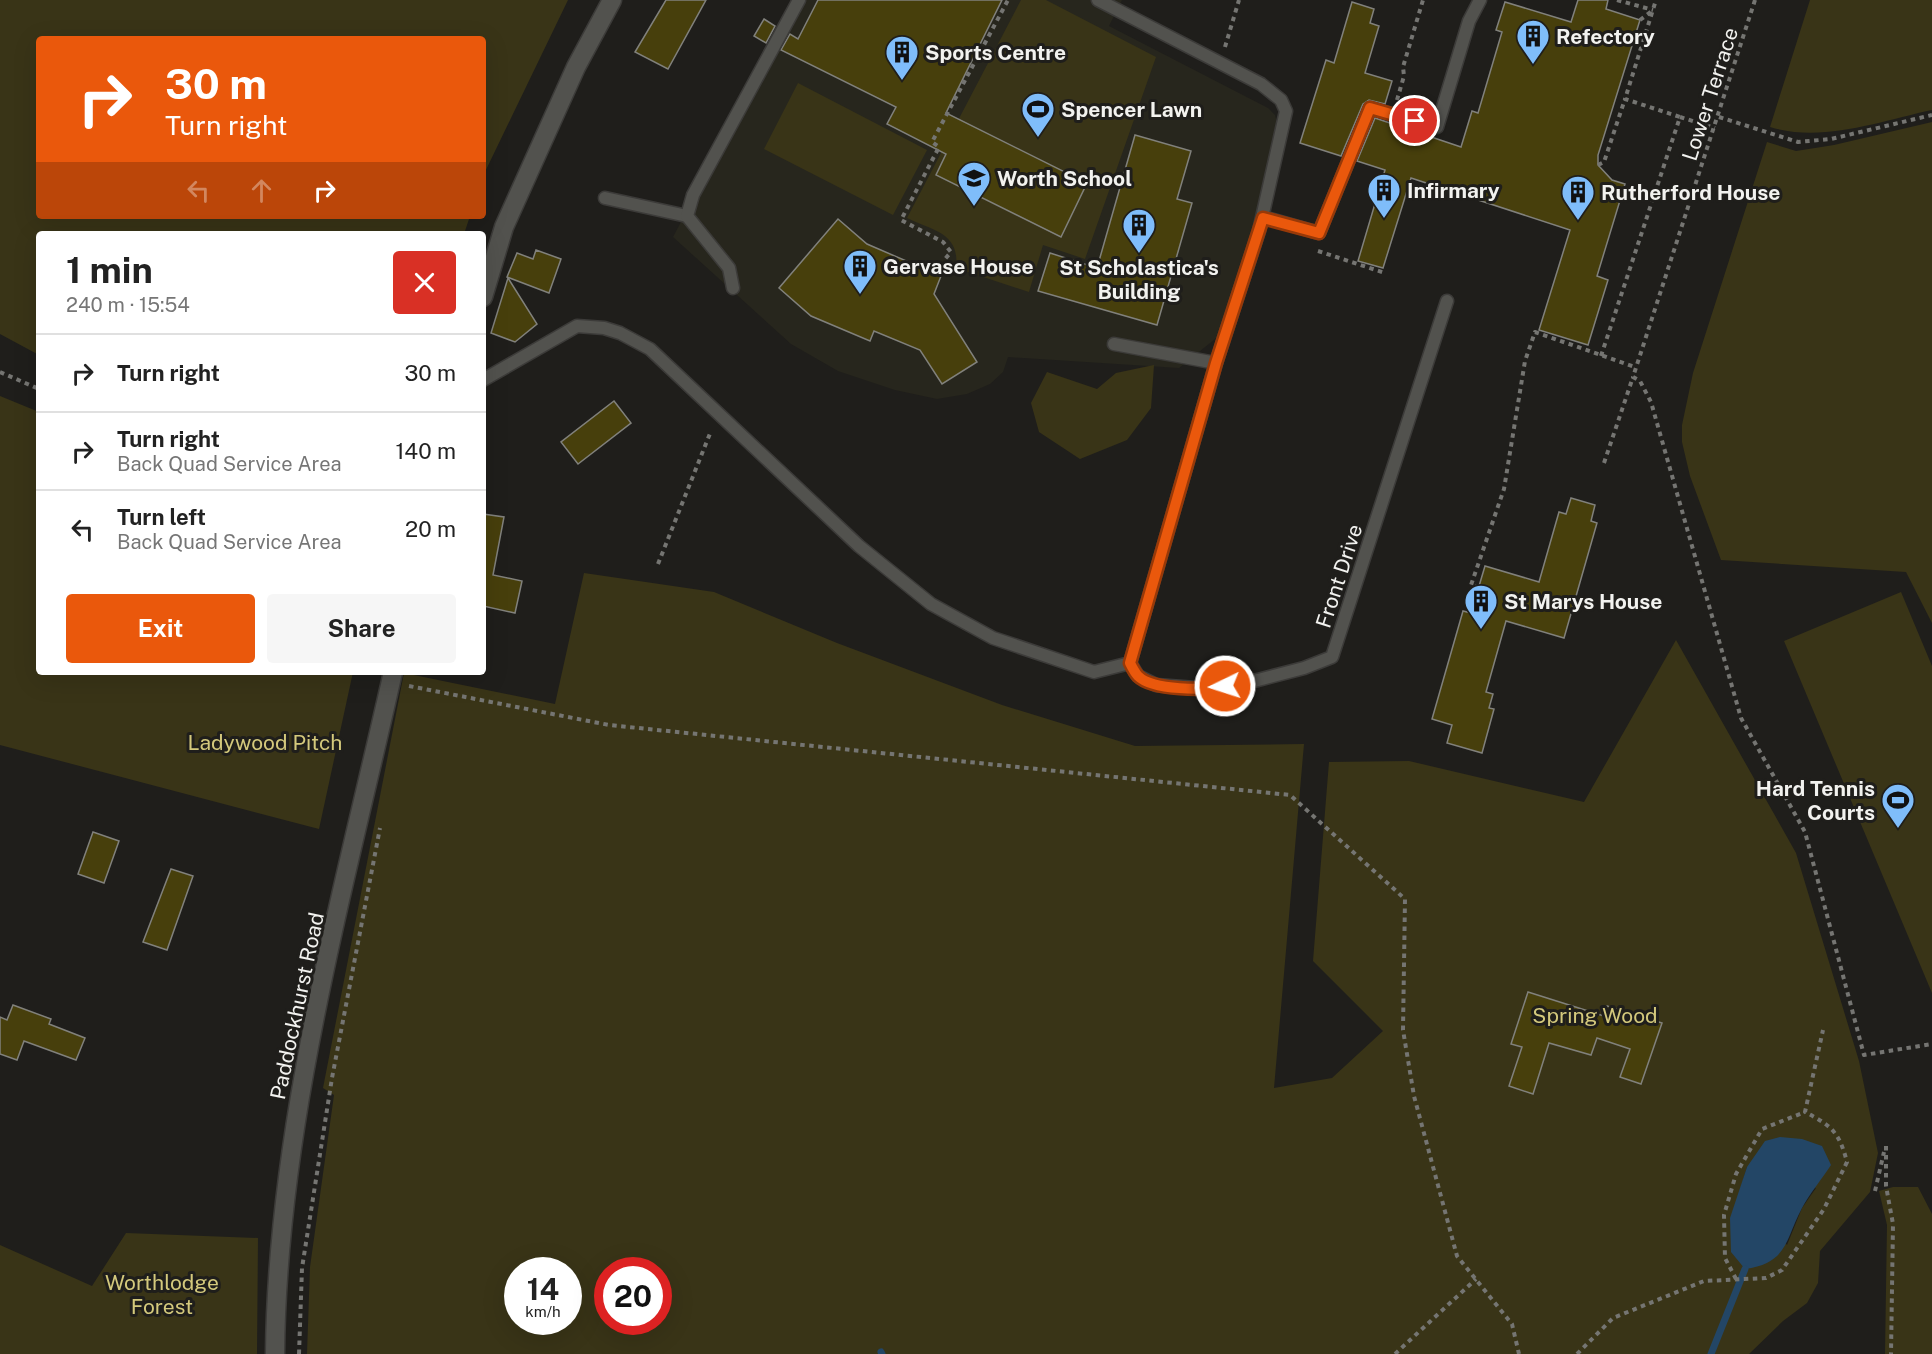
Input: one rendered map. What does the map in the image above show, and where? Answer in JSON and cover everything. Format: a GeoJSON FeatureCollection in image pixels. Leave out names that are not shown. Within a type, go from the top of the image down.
{"type":"FeatureCollection","features":[{"type":"Feature","properties":{"kind":"main road"},"geometry":{"type":"LineString","coordinates":[[486,287],[504,227],[576,67],[612,0]]}},
{"type":"Feature","properties":{"kind":"main road","name":"Paddockhurst Road"},"geometry":{"type":"LineString","coordinates":[[275,1354],[282,1232],[301,1085],[392,675]]}},
{"type":"Feature","properties":{"kind":"lane"},"geometry":{"type":"LineString","coordinates":[[687,216],[693,195],[799,0]]}},
{"type":"Feature","properties":{"kind":"lane"},"geometry":{"type":"LineString","coordinates":[[486,378],[577,326],[604,328],[620,333],[650,349],[859,546],[931,604],[993,638],[1094,672],[1130,663],[1216,363],[1263,218],[1286,111],[1281,100],[1261,84],[1098,0]]}},
{"type":"Feature","properties":{"kind":"lane"},"geometry":{"type":"LineString","coordinates":[[1263,218],[1319,233],[1370,108],[1437,127],[1469,21],[1480,0]]}},
{"type":"Feature","properties":{"kind":"lane"},"geometry":{"type":"LineString","coordinates":[[604,198],[687,216],[729,268],[733,288]]}},
{"type":"Feature","properties":{"kind":"lane","name":"Front Drive"},"geometry":{"type":"LineString","coordinates":[[1130,663],[1138,676],[1156,685],[1209,689],[1258,680],[1304,668],[1332,657],[1447,301]]}},
{"type":"Feature","properties":{"kind":"lane"},"geometry":{"type":"LineString","coordinates":[[1114,344],[1216,363]]}},
{"type":"Feature","properties":{"kind":"path"},"geometry":{"type":"LineString","coordinates":[[945,276],[945,259],[951,252],[943,242],[901,220],[939,147],[932,142],[1008,0]]}},
{"type":"Feature","properties":{"kind":"path"},"geometry":{"type":"LineString","coordinates":[[1221,63],[1239,0]]}},
{"type":"Feature","properties":{"kind":"path"},"geometry":{"type":"LineString","coordinates":[[1400,90],[1403,67],[1423,0]]}},
{"type":"Feature","properties":{"kind":"path"},"geometry":{"type":"LineString","coordinates":[[1617,0],[1653,10]]}},
{"type":"Feature","properties":{"kind":"path"},"geometry":{"type":"LineString","coordinates":[[1598,165],[1604,162],[1656,0]]}},
{"type":"Feature","properties":{"kind":"path","name":"Lower Terrace"},"geometry":{"type":"LineString","coordinates":[[1604,463],[1719,117],[1755,0]]}},
{"type":"Feature","properties":{"kind":"path"},"geometry":{"type":"LineString","coordinates":[[1640,20],[1653,10]]}},
{"type":"Feature","properties":{"kind":"path"},"geometry":{"type":"LineString","coordinates":[[1625,99],[1715,128]]}},
{"type":"Feature","properties":{"kind":"path"},"geometry":{"type":"LineString","coordinates":[[1719,117],[1798,142],[1831,139],[1932,115]]}},
{"type":"Feature","properties":{"kind":"path"},"geometry":{"type":"LineString","coordinates":[[1601,356],[1680,117]]}},
{"type":"Feature","properties":{"kind":"path"},"geometry":{"type":"LineString","coordinates":[[1358,265],[1385,273]]}},
{"type":"Feature","properties":{"kind":"path"},"geometry":{"type":"LineString","coordinates":[[1479,588],[1470,585],[1504,489],[1525,362],[1535,332],[1635,367]]}},
{"type":"Feature","properties":{"kind":"path"},"geometry":{"type":"LineString","coordinates":[[0,372],[36,388]]}},
{"type":"Feature","properties":{"kind":"path"},"geometry":{"type":"LineString","coordinates":[[1633,377],[1640,381],[1651,402],[1741,718],[1805,832],[1864,1055],[1932,1044]]}},
{"type":"Feature","properties":{"kind":"path"},"geometry":{"type":"LineString","coordinates":[[658,564],[718,413]]}},
{"type":"Feature","properties":{"kind":"path"},"geometry":{"type":"LineString","coordinates":[[406,691],[401,685],[609,725],[1290,795],[1405,899],[1403,1030],[1414,1096],[1457,1256],[1512,1324],[1519,1354]]}},
{"type":"Feature","properties":{"kind":"path"},"geometry":{"type":"LineString","coordinates":[[299,1354],[302,1268],[332,1078],[381,820]]}},
{"type":"Feature","properties":{"kind":"path"},"geometry":{"type":"LineString","coordinates":[[1805,1112],[1823,1030]]}},
{"type":"Feature","properties":{"kind":"path"},"geometry":{"type":"LineString","coordinates":[[1577,1354],[1613,1318],[1704,1281],[1737,1278],[1744,1277],[1766,1278],[1782,1270],[1824,1209],[1847,1162],[1841,1140],[1828,1124],[1805,1112],[1762,1129],[1736,1174],[1724,1215],[1725,1258],[1737,1278]]}},
{"type":"Feature","properties":{"kind":"path"},"geometry":{"type":"LineString","coordinates":[[1875,1191],[1886,1146],[1886,1186],[1893,1224],[1891,1354]]}},
{"type":"Feature","properties":{"kind":"path"},"geometry":{"type":"LineString","coordinates":[[1395,1354],[1476,1279]]}},
{"type":"Feature","properties":{"kind":"shaded area","name":"Worth School"},"geometry":{"type":"Polygon","coordinates":[[[798,0],[1122,0],[1109,26],[1268,108],[1275,115],[1278,126],[1269,176],[1220,335],[1179,368],[1008,357],[1003,372],[990,384],[967,394],[937,399],[895,390],[838,371],[791,344],[673,237],[798,0]]]}},
{"type":"Feature","properties":{"kind":"green space"},"geometry":{"type":"Polygon","coordinates":[[[0,0],[568,0],[486,170],[486,36],[36,36],[36,219],[469,219],[465,231],[36,231],[36,353],[0,334],[0,0]]]}},
{"type":"Feature","properties":{"kind":"green space","name":"Spencer Lawn"},"geometry":{"type":"Polygon","coordinates":[[[1021,0],[1046,0],[1156,57],[1085,259],[1043,245],[1029,292],[956,268],[954,247],[949,240],[935,230],[907,218],[1021,0]]]}},
{"type":"Feature","properties":{"kind":"green space"},"geometry":{"type":"Polygon","coordinates":[[[1810,0],[1932,0],[1932,110],[1831,132],[1810,133],[1770,127],[1810,0]]]}},
{"type":"Feature","properties":{"kind":"green space"},"geometry":{"type":"Polygon","coordinates":[[[798,83],[927,150],[893,215],[764,149],[798,83]]]}},
{"type":"Feature","properties":{"kind":"green space"},"geometry":{"type":"Polygon","coordinates":[[[1932,122],[1932,623],[1906,572],[1721,560],[1690,476],[1682,442],[1682,425],[1693,373],[1767,142],[1796,151],[1834,145],[1932,122]]]}},
{"type":"Feature","properties":{"kind":"green space"},"geometry":{"type":"Polygon","coordinates":[[[1154,365],[1151,408],[1127,440],[1080,459],[1039,432],[1031,403],[1047,372],[1097,389],[1116,373],[1154,365]]]}},
{"type":"Feature","properties":{"kind":"green space","name":"Ladywood Pitch"},"geometry":{"type":"Polygon","coordinates":[[[0,396],[36,411],[36,675],[352,675],[319,829],[0,745],[0,396]]]}},
{"type":"Feature","properties":{"kind":"green space","name":"Spring Wood"},"geometry":{"type":"Polygon","coordinates":[[[584,573],[714,592],[837,643],[1002,705],[1135,746],[1304,744],[1274,1088],[1332,1078],[1383,1031],[1313,961],[1329,762],[1409,761],[1584,802],[1676,640],[1796,853],[1859,1061],[1878,1153],[1870,1192],[1820,1251],[1818,1283],[1807,1303],[1783,1321],[1749,1354],[307,1354],[310,1267],[334,1095],[323,1088],[404,675],[414,675],[555,704],[584,573]],[[1747,1167],[1740,1190],[1787,1245],[1802,1208],[1816,1188],[1747,1167]]]}},
{"type":"Feature","properties":{"kind":"green space","name":"Hard Tennis Courts"},"geometry":{"type":"Polygon","coordinates":[[[1901,592],[1932,666],[1932,993],[1784,641],[1901,592]]]}},
{"type":"Feature","properties":{"kind":"green space"},"geometry":{"type":"Polygon","coordinates":[[[1893,1187],[1918,1187],[1932,1214],[1932,1354],[1885,1354],[1887,1225],[1879,1191],[1893,1187]]]}},
{"type":"Feature","properties":{"kind":"green space","name":"Worthlodge Forest"},"geometry":{"type":"Polygon","coordinates":[[[126,1233],[258,1238],[257,1354],[0,1354],[0,1245],[92,1286],[126,1233]]]}},
{"type":"Feature","properties":{"kind":"water"},"geometry":{"type":"Polygon","coordinates":[[[1780,1137],[1802,1139],[1822,1146],[1831,1165],[1805,1202],[1788,1240],[1777,1256],[1759,1266],[1745,1269],[1731,1252],[1730,1218],[1747,1167],[1765,1141],[1780,1137]]]}},
{"type":"Feature","properties":{"kind":"building"},"geometry":{"type":"Polygon","coordinates":[[[666,0],[706,0],[668,69],[635,52],[666,0]]]}},
{"type":"Feature","properties":{"kind":"building","name":"Sports Centre"},"geometry":{"type":"Polygon","coordinates":[[[818,0],[1002,0],[946,113],[1087,183],[1061,237],[936,175],[946,154],[887,124],[896,107],[781,50],[790,34],[798,39],[818,0]]]}},
{"type":"Feature","properties":{"kind":"building"},"geometry":{"type":"Polygon","coordinates":[[[1578,0],[1608,0],[1606,9],[1640,20],[1598,155],[1598,165],[1612,180],[1625,184],[1597,276],[1608,280],[1588,345],[1539,330],[1570,230],[1411,178],[1383,268],[1358,261],[1385,170],[1357,161],[1375,118],[1461,147],[1472,111],[1478,113],[1502,32],[1496,30],[1505,2],[1571,22],[1578,0]]]}},
{"type":"Feature","properties":{"kind":"building"},"geometry":{"type":"Polygon","coordinates":[[[1352,2],[1374,9],[1370,23],[1379,26],[1365,73],[1392,81],[1385,104],[1369,100],[1363,104],[1341,156],[1300,143],[1326,60],[1334,63],[1352,2]]]}},
{"type":"Feature","properties":{"kind":"building"},"geometry":{"type":"Polygon","coordinates":[[[764,19],[775,26],[766,43],[754,36],[764,19]]]}},
{"type":"Feature","properties":{"kind":"building","name":"St Scholastica's Building"},"geometry":{"type":"Polygon","coordinates":[[[1135,135],[1191,151],[1177,199],[1192,203],[1157,325],[1038,291],[1050,253],[1097,268],[1135,135]]]}},
{"type":"Feature","properties":{"kind":"building","name":"Gervase House"},"geometry":{"type":"Polygon","coordinates":[[[838,219],[867,244],[941,276],[934,294],[977,362],[942,384],[920,350],[874,331],[870,341],[811,316],[779,288],[838,219]]]}},
{"type":"Feature","properties":{"kind":"building"},"geometry":{"type":"Polygon","coordinates":[[[536,250],[561,259],[549,293],[507,277],[517,253],[533,259],[536,250]]]}},
{"type":"Feature","properties":{"kind":"building"},"geometry":{"type":"Polygon","coordinates":[[[508,278],[537,324],[515,342],[491,333],[508,278]]]}},
{"type":"Feature","properties":{"kind":"building"},"geometry":{"type":"Polygon","coordinates":[[[614,401],[631,423],[578,464],[561,442],[614,401]]]}},
{"type":"Feature","properties":{"kind":"building","name":"St Marys House"},"geometry":{"type":"Polygon","coordinates":[[[1571,498],[1595,505],[1591,521],[1597,523],[1564,638],[1506,621],[1486,692],[1493,694],[1489,708],[1494,709],[1482,753],[1447,743],[1452,725],[1432,719],[1463,611],[1471,613],[1485,566],[1539,582],[1559,512],[1566,514],[1571,498]]]}},
{"type":"Feature","properties":{"kind":"building"},"geometry":{"type":"Polygon","coordinates":[[[486,514],[504,517],[493,575],[522,581],[515,613],[486,607],[486,514]]]}},
{"type":"Feature","properties":{"kind":"building"},"geometry":{"type":"Polygon","coordinates":[[[93,832],[119,841],[104,883],[78,874],[93,832]]]}},
{"type":"Feature","properties":{"kind":"building"},"geometry":{"type":"Polygon","coordinates":[[[171,869],[193,876],[167,950],[143,942],[171,869]]]}},
{"type":"Feature","properties":{"kind":"building"},"geometry":{"type":"Polygon","coordinates":[[[1528,992],[1604,1016],[1607,1006],[1662,1023],[1641,1084],[1620,1077],[1630,1049],[1597,1038],[1591,1055],[1549,1043],[1533,1094],[1509,1086],[1522,1047],[1511,1044],[1528,992]]]}},
{"type":"Feature","properties":{"kind":"building"},"geometry":{"type":"Polygon","coordinates":[[[13,1005],[51,1019],[49,1024],[85,1038],[76,1060],[24,1041],[17,1060],[0,1054],[0,1017],[7,1020],[13,1005]]]}},
{"type":"Feature","properties":{"kind":"waterway"},"geometry":{"type":"LineString","coordinates":[[1711,1354],[1745,1269]]}},
{"type":"Feature","properties":{"kind":"place","name":"Refectory"},"geometry":{"type":"Point","coordinates":[1533,65]}},
{"type":"Feature","properties":{"kind":"place","name":"Sports Centre"},"geometry":{"type":"Point","coordinates":[902,81]}},
{"type":"Feature","properties":{"kind":"place","name":"Spencer Lawn"},"geometry":{"type":"Point","coordinates":[1038,138]}},
{"type":"Feature","properties":{"kind":"place","name":"Worth School"},"geometry":{"type":"Point","coordinates":[974,207]}},
{"type":"Feature","properties":{"kind":"place","name":"Infirmary"},"geometry":{"type":"Point","coordinates":[1384,219]}},
{"type":"Feature","properties":{"kind":"place","name":"Rutherford House"},"geometry":{"type":"Point","coordinates":[1578,221]}},
{"type":"Feature","properties":{"kind":"place","name":"St Scholastica's Building"},"geometry":{"type":"Point","coordinates":[1139,254]}},
{"type":"Feature","properties":{"kind":"place","name":"Gervase House"},"geometry":{"type":"Point","coordinates":[860,295]}},
{"type":"Feature","properties":{"kind":"place","name":"St Marys House"},"geometry":{"type":"Point","coordinates":[1481,630]}},
{"type":"Feature","properties":{"kind":"place","name":"Hard Tennis Courts"},"geometry":{"type":"Point","coordinates":[1898,829]}},
{"type":"Feature","properties":{"kind":"route"},"geometry":{"type":"LineString","coordinates":[[1225,686],[1209,689],[1156,685],[1138,676],[1130,663],[1216,363],[1263,218],[1319,233],[1370,108],[1415,121]]}}]}
